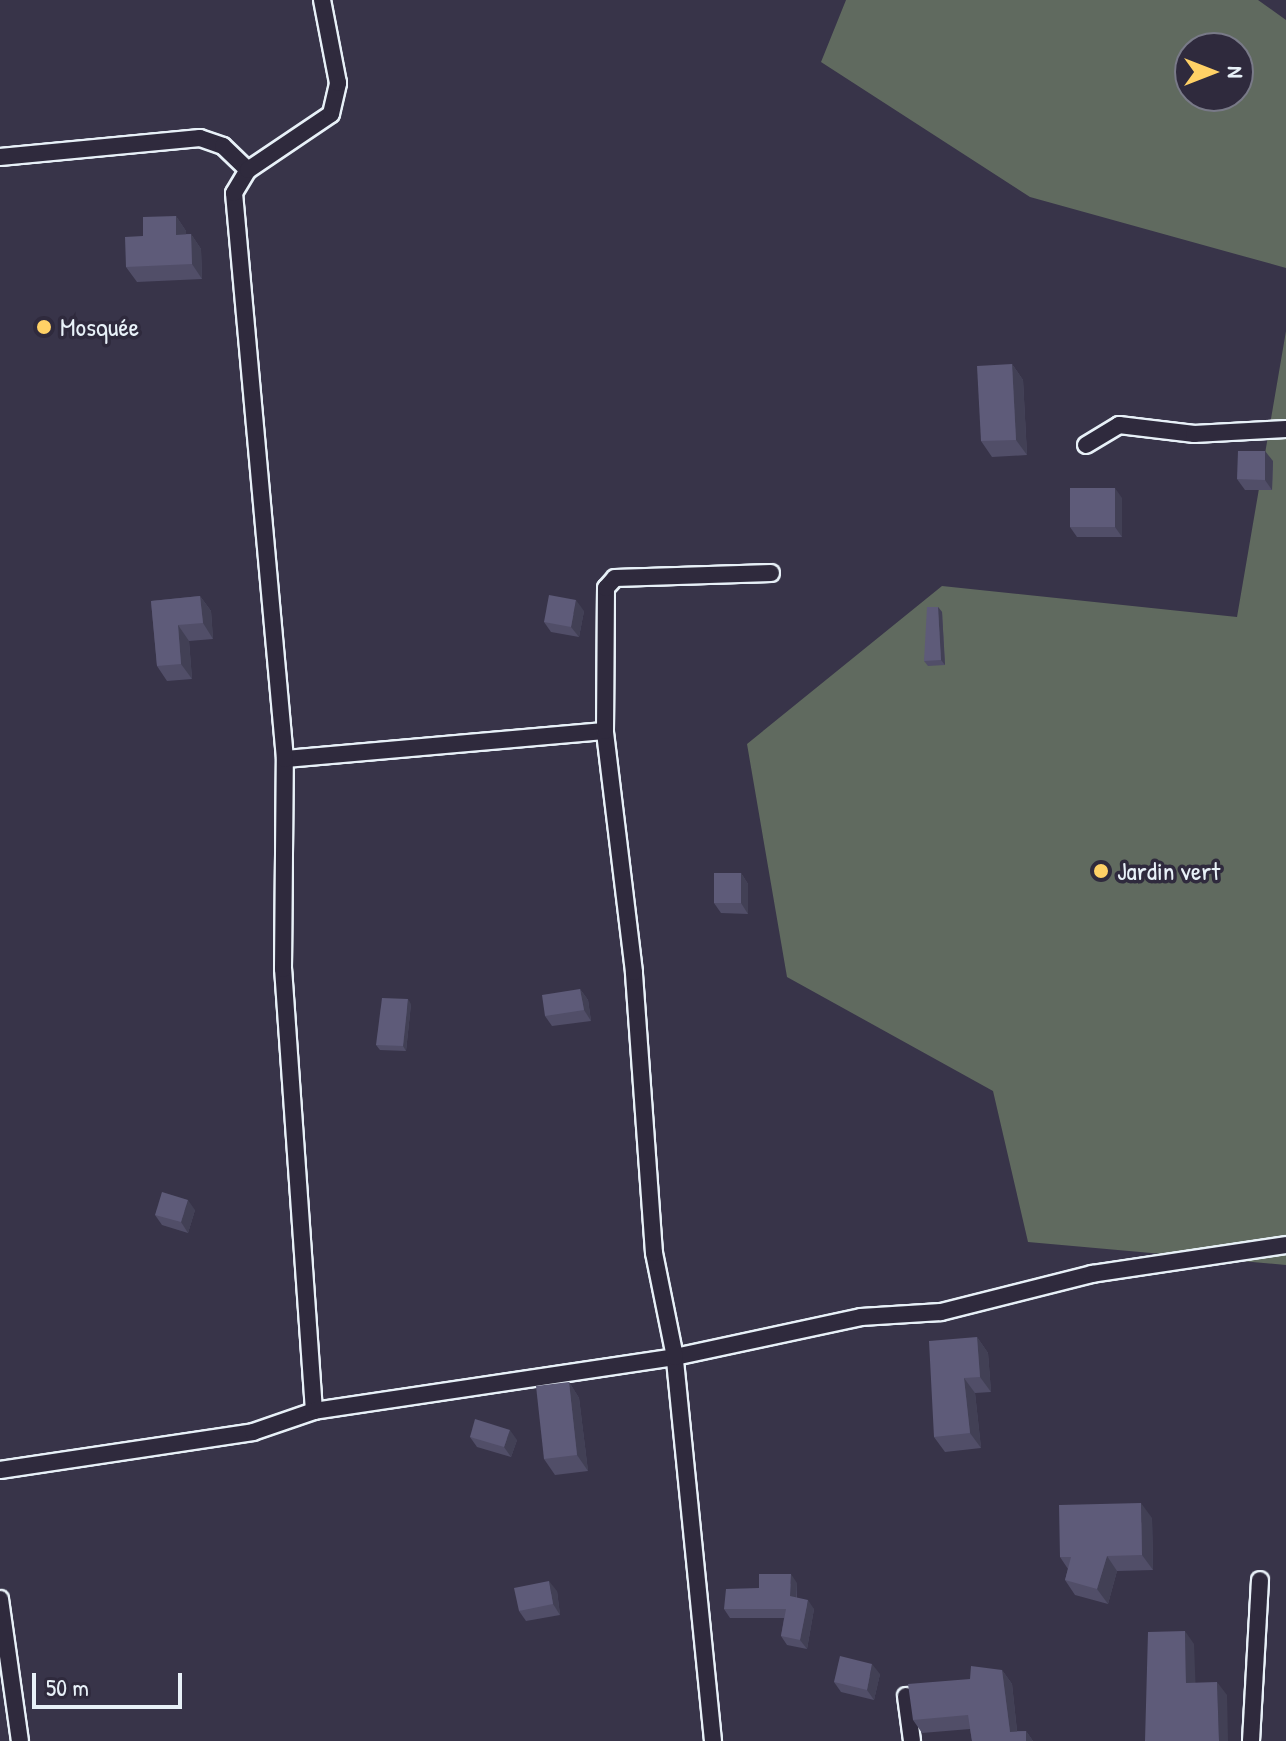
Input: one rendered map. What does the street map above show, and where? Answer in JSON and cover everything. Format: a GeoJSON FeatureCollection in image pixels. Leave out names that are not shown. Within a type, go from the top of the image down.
{"type":"FeatureCollection","features":[{"type":"Feature","properties":{"kind":"street"},"geometry":{"type":"LineString","coordinates":[[314,1411],[283,969],[285,759],[234,193],[248,170],[331,114],[338,83],[322,0]]}},
{"type":"Feature","properties":{"kind":"street"},"geometry":{"type":"LineString","coordinates":[[0,157],[200,138],[223,146],[248,170]]}},
{"type":"Feature","properties":{"kind":"street"},"geometry":{"type":"LineString","coordinates":[[1086,445],[1119,425],[1194,434],[1286,429]]}},
{"type":"Feature","properties":{"kind":"street"},"geometry":{"type":"LineString","coordinates":[[713,1741],[675,1357],[654,1253],[634,972],[605,731],[608,582],[771,573]]}},
{"type":"Feature","properties":{"kind":"street"},"geometry":{"type":"LineString","coordinates":[[285,759],[605,731]]}},
{"type":"Feature","properties":{"kind":"street"},"geometry":{"type":"LineString","coordinates":[[0,1470],[253,1432],[314,1411],[675,1357],[832,1321],[941,1312],[1092,1274],[1286,1245]]}},
{"type":"Feature","properties":{"kind":"street"},"geometry":{"type":"LineString","coordinates":[[1251,1741],[1260,1580]]}},
{"type":"Feature","properties":{"kind":"street"},"geometry":{"type":"LineString","coordinates":[[0,1599],[8,1703],[20,1741]]}},
{"type":"Feature","properties":{"kind":"street"},"geometry":{"type":"LineString","coordinates":[[906,1696],[912,1741]]}},
{"type":"Feature","properties":{"kind":"shaded area"},"geometry":{"type":"Polygon","coordinates":[[[846,0],[1258,0],[1286,20],[1286,268],[1030,197],[821,62],[846,0]]]}},
{"type":"Feature","properties":{"kind":"shaded area"},"geometry":{"type":"Polygon","coordinates":[[[1286,331],[1286,1265],[1028,1242],[993,1091],[787,977],[747,744],[942,586],[1237,617],[1286,331]]]}},
{"type":"Feature","properties":{"kind":"building"},"geometry":{"type":"Polygon","coordinates":[[[176,216],[176,235],[191,234],[192,264],[126,267],[125,237],[143,236],[143,217],[176,216]]]}},
{"type":"Feature","properties":{"kind":"building"},"geometry":{"type":"Polygon","coordinates":[[[1012,364],[1016,440],[981,441],[977,366],[1012,364]]]}},
{"type":"Feature","properties":{"kind":"building"},"geometry":{"type":"Polygon","coordinates":[[[1238,451],[1265,451],[1265,480],[1237,479],[1238,451]]]}},
{"type":"Feature","properties":{"kind":"building"},"geometry":{"type":"Polygon","coordinates":[[[1070,488],[1115,488],[1115,527],[1070,527],[1070,488]]]}},
{"type":"Feature","properties":{"kind":"building"},"geometry":{"type":"Polygon","coordinates":[[[549,595],[576,600],[571,627],[544,622],[549,595]]]}},
{"type":"Feature","properties":{"kind":"building"},"geometry":{"type":"Polygon","coordinates":[[[200,596],[203,623],[178,625],[181,664],[157,666],[151,601],[200,596]]]}},
{"type":"Feature","properties":{"kind":"building"},"geometry":{"type":"Polygon","coordinates":[[[927,607],[938,607],[941,660],[924,661],[927,607]]]}},
{"type":"Feature","properties":{"kind":"building"},"geometry":{"type":"Polygon","coordinates":[[[714,873],[741,873],[741,903],[714,903],[714,873]]]}},
{"type":"Feature","properties":{"kind":"building"},"geometry":{"type":"Polygon","coordinates":[[[580,989],[584,1010],[545,1016],[542,995],[580,989]]]}},
{"type":"Feature","properties":{"kind":"building"},"geometry":{"type":"Polygon","coordinates":[[[382,998],[408,999],[403,1046],[376,1045],[382,998]]]}},
{"type":"Feature","properties":{"kind":"building"},"geometry":{"type":"Polygon","coordinates":[[[162,1192],[188,1200],[181,1222],[155,1215],[162,1192]]]}},
{"type":"Feature","properties":{"kind":"building"},"geometry":{"type":"Polygon","coordinates":[[[977,1337],[980,1377],[964,1378],[970,1433],[934,1437],[929,1341],[977,1337]]]}},
{"type":"Feature","properties":{"kind":"building"},"geometry":{"type":"Polygon","coordinates":[[[569,1382],[577,1455],[544,1459],[536,1386],[569,1382]]]}},
{"type":"Feature","properties":{"kind":"building"},"geometry":{"type":"Polygon","coordinates":[[[475,1419],[510,1430],[504,1447],[470,1437],[475,1419]]]}},
{"type":"Feature","properties":{"kind":"building"},"geometry":{"type":"Polygon","coordinates":[[[1141,1503],[1142,1555],[1107,1556],[1097,1589],[1065,1580],[1071,1557],[1060,1557],[1059,1505],[1141,1503]]]}},
{"type":"Feature","properties":{"kind":"building"},"geometry":{"type":"Polygon","coordinates":[[[759,1574],[791,1574],[790,1596],[808,1600],[800,1640],[781,1636],[786,1609],[724,1609],[726,1589],[759,1588],[759,1574]]]}},
{"type":"Feature","properties":{"kind":"building"},"geometry":{"type":"Polygon","coordinates":[[[549,1581],[553,1604],[519,1611],[514,1588],[549,1581]]]}},
{"type":"Feature","properties":{"kind":"building"},"geometry":{"type":"Polygon","coordinates":[[[1185,1631],[1186,1683],[1217,1682],[1219,1741],[1145,1741],[1148,1632],[1185,1631]]]}},
{"type":"Feature","properties":{"kind":"building"},"geometry":{"type":"Polygon","coordinates":[[[840,1656],[872,1664],[867,1690],[834,1682],[840,1656]]]}},
{"type":"Feature","properties":{"kind":"building"},"geometry":{"type":"Polygon","coordinates":[[[971,1666],[1002,1670],[1010,1732],[1026,1731],[1026,1741],[972,1741],[968,1715],[913,1720],[908,1684],[970,1679],[971,1666]]]}},
{"type":"Feature","properties":{"kind":"place","name":"Mosquée"},"geometry":{"type":"Point","coordinates":[44,327]}},
{"type":"Feature","properties":{"kind":"place","name":"Jardin vert"},"geometry":{"type":"Point","coordinates":[1101,871]}}]}
